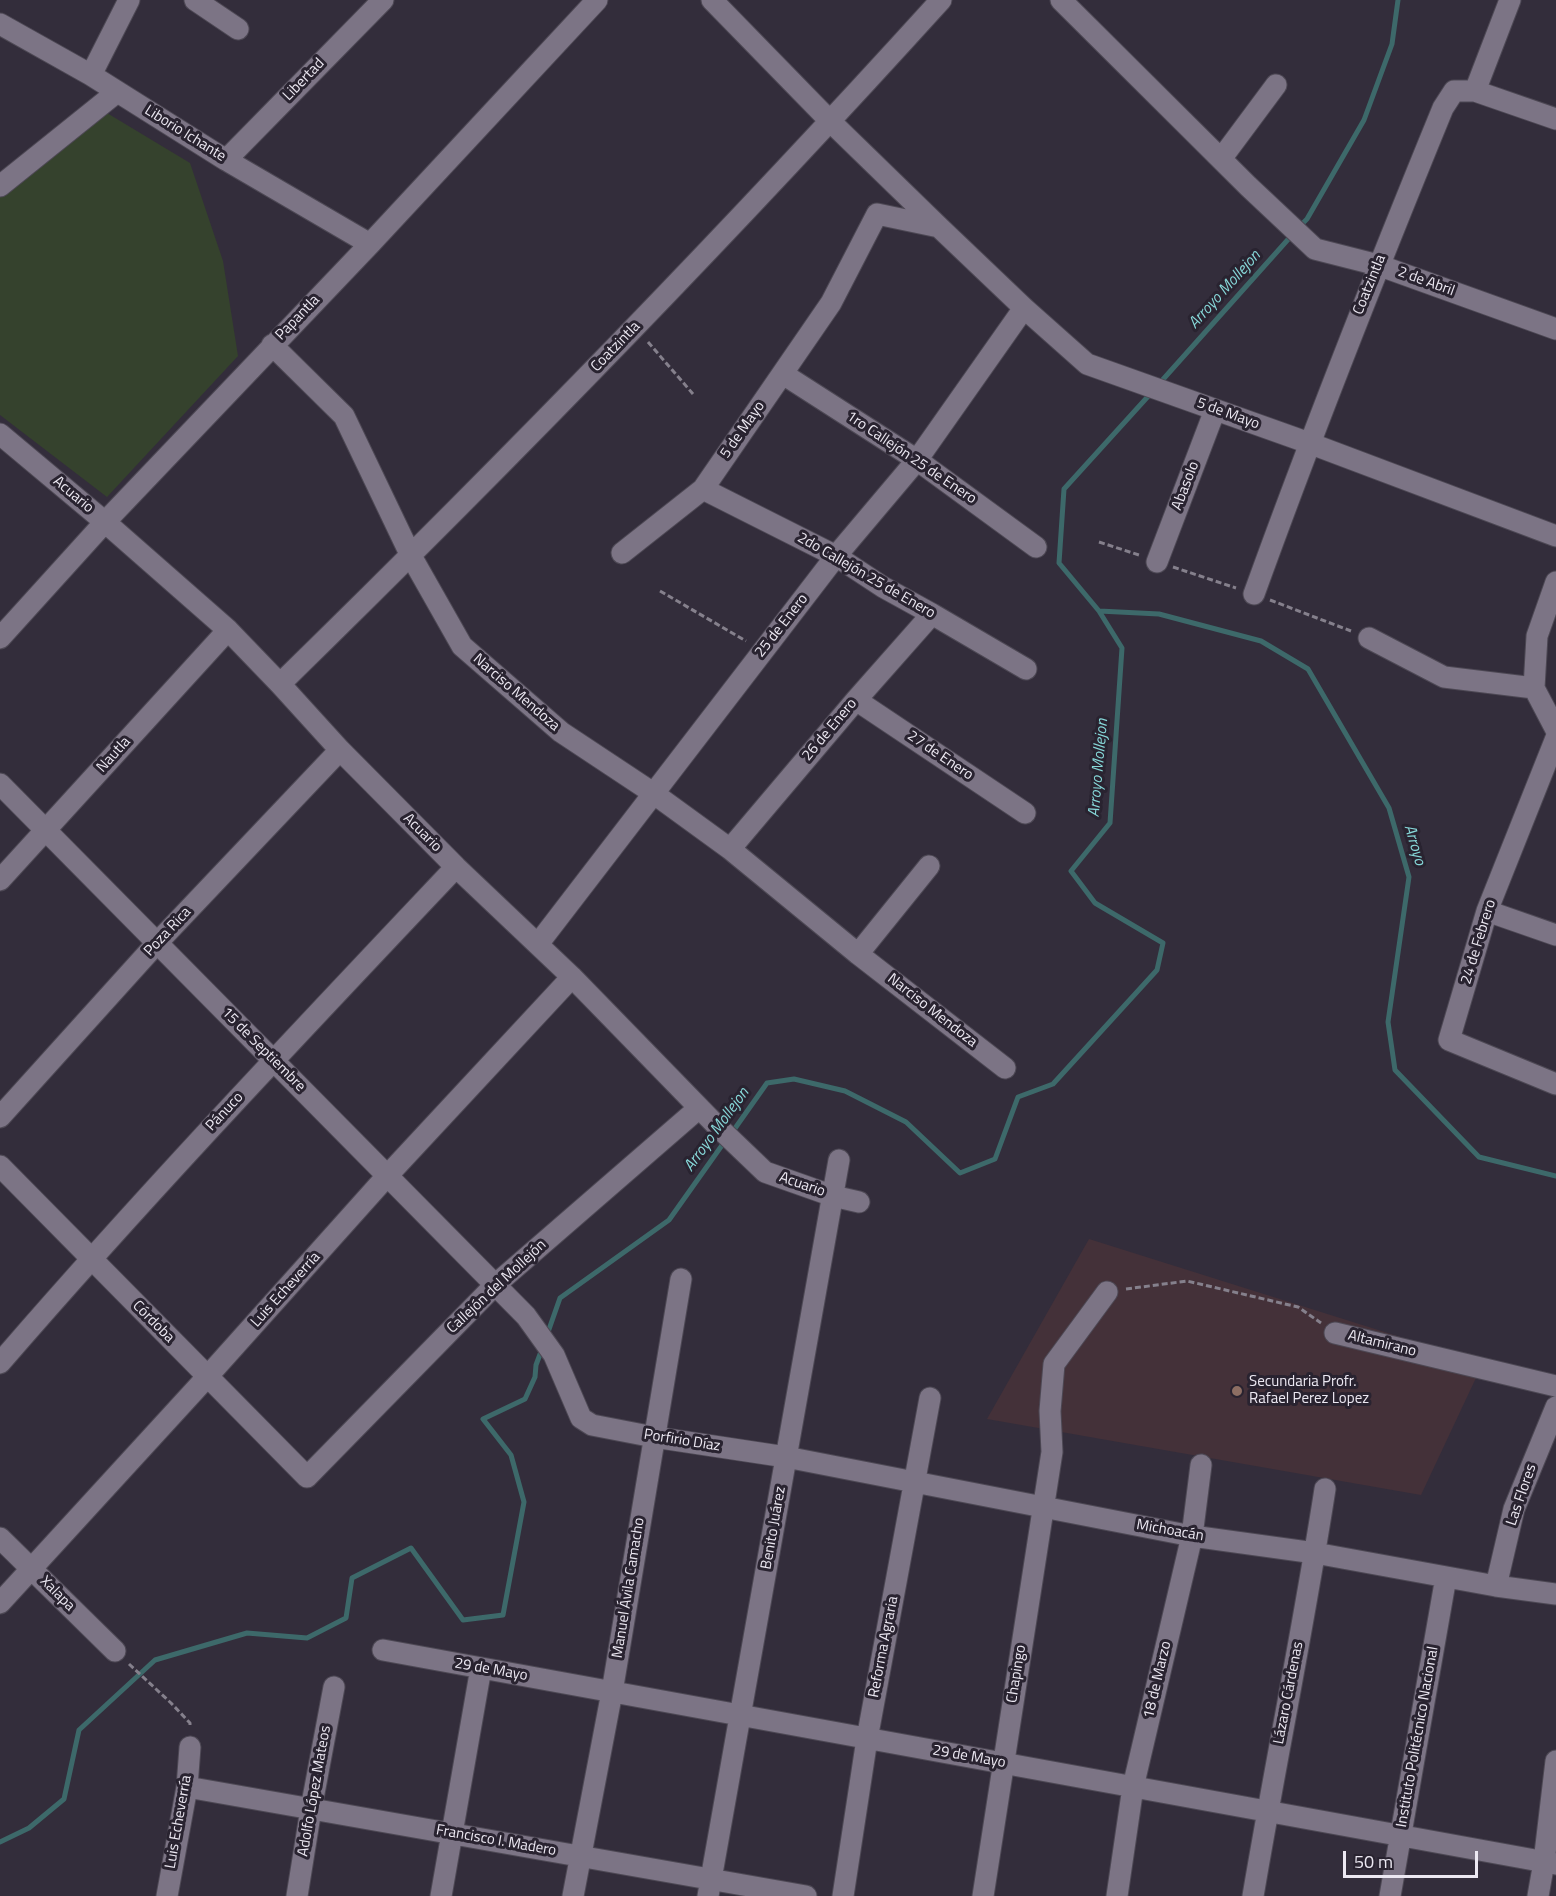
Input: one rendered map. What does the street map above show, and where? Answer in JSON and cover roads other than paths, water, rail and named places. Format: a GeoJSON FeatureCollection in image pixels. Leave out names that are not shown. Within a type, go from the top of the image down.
{"type":"FeatureCollection","features":[{"type":"Feature","properties":{"kind":"street"},"geometry":{"type":"LineString","coordinates":[[91,75],[129,0]]}},
{"type":"Feature","properties":{"kind":"street"},"geometry":{"type":"LineString","coordinates":[[195,0],[238,29]]}},
{"type":"Feature","properties":{"kind":"street","name":"Libertad"},"geometry":{"type":"LineString","coordinates":[[226,160],[383,0]]}},
{"type":"Feature","properties":{"kind":"street","name":"Papantla"},"geometry":{"type":"LineString","coordinates":[[0,638],[105,522],[370,244],[597,0]]}},
{"type":"Feature","properties":{"kind":"street","name":"5 de Mayo"},"geometry":{"type":"LineString","coordinates":[[712,0],[831,122],[939,227],[1087,364],[1309,443],[1556,536]]}},
{"type":"Feature","properties":{"kind":"street","name":"Coatzintla"},"geometry":{"type":"LineString","coordinates":[[280,684],[411,556],[635,327],[831,122],[941,0]]}},
{"type":"Feature","properties":{"kind":"street","name":"2 de Abril"},"geometry":{"type":"LineString","coordinates":[[1060,0],[1315,249],[1378,265],[1556,329]]}},
{"type":"Feature","properties":{"kind":"street"},"geometry":{"type":"LineString","coordinates":[[1510,0],[1475,91],[1556,119]]}},
{"type":"Feature","properties":{"kind":"street","name":"Liborio Ichante"},"geometry":{"type":"LineString","coordinates":[[0,24],[91,75],[226,160],[370,244]]}},
{"type":"Feature","properties":{"kind":"street"},"geometry":{"type":"LineString","coordinates":[[1221,159],[1276,85]]}},
{"type":"Feature","properties":{"kind":"street","name":"Coatzintla"},"geometry":{"type":"LineString","coordinates":[[1254,594],[1378,265],[1443,108],[1454,91],[1475,91]]}},
{"type":"Feature","properties":{"kind":"street"},"geometry":{"type":"LineString","coordinates":[[0,186],[117,92]]}},
{"type":"Feature","properties":{"kind":"street","name":"5 de Mayo"},"geometry":{"type":"LineString","coordinates":[[622,554],[703,489],[831,303],[877,214],[939,227]]}},
{"type":"Feature","properties":{"kind":"street","name":"25 de Enero"},"geometry":{"type":"LineString","coordinates":[[538,944],[837,556],[917,460],[1024,308]]}},
{"type":"Feature","properties":{"kind":"street","name":"Narciso Mendoza"},"geometry":{"type":"LineString","coordinates":[[272,345],[344,416],[411,556],[462,646],[561,732],[653,793],[730,849],[858,954],[1005,1068]]}},
{"type":"Feature","properties":{"kind":"street","name":"1ro Callejón 25 de Enero"},"geometry":{"type":"LineString","coordinates":[[783,374],[917,460],[1036,547]]}},
{"type":"Feature","properties":{"kind":"street","name":"Abasolo"},"geometry":{"type":"LineString","coordinates":[[1158,562],[1206,407]]}},
{"type":"Feature","properties":{"kind":"street","name":"Acuario"},"geometry":{"type":"LineString","coordinates":[[0,434],[228,630],[340,750],[456,867],[538,944],[718,1128],[765,1172],[833,1196],[859,1202]]}},
{"type":"Feature","properties":{"kind":"street","name":"2do Callejón 25 de Enero"},"geometry":{"type":"LineString","coordinates":[[703,489],[837,556],[883,587],[1026,669]]}},
{"type":"Feature","properties":{"kind":"street"},"geometry":{"type":"LineString","coordinates":[[1556,582],[1536,636],[1534,688],[1556,730]]}},
{"type":"Feature","properties":{"kind":"street","name":"26 de Enero"},"geometry":{"type":"LineString","coordinates":[[730,849],[856,699],[932,614]]}},
{"type":"Feature","properties":{"kind":"street","name":"Nautla"},"geometry":{"type":"LineString","coordinates":[[0,880],[228,630]]}},
{"type":"Feature","properties":{"kind":"street"},"geometry":{"type":"LineString","coordinates":[[1369,638],[1444,677],[1534,688]]}},
{"type":"Feature","properties":{"kind":"street","name":"27 de Enero"},"geometry":{"type":"LineString","coordinates":[[856,699],[1025,813]]}},
{"type":"Feature","properties":{"kind":"street","name":"24 de Febrero"},"geometry":{"type":"LineString","coordinates":[[1556,738],[1487,911],[1449,1040],[1556,1084]]}},
{"type":"Feature","properties":{"kind":"street","name":"Poza Rica"},"geometry":{"type":"LineString","coordinates":[[0,1117],[157,943],[340,750]]}},
{"type":"Feature","properties":{"kind":"street","name":"15 de Septiembre"},"geometry":{"type":"LineString","coordinates":[[0,784],[526,1316],[554,1355],[581,1418]]}},
{"type":"Feature","properties":{"kind":"street"},"geometry":{"type":"LineString","coordinates":[[858,954],[929,866]]}},
{"type":"Feature","properties":{"kind":"street","name":"Pánuco"},"geometry":{"type":"LineString","coordinates":[[0,1363],[91,1258],[273,1060],[456,867]]}},
{"type":"Feature","properties":{"kind":"street"},"geometry":{"type":"LineString","coordinates":[[1487,911],[1556,935]]}},
{"type":"Feature","properties":{"kind":"street","name":"Luis Echeverría"},"geometry":{"type":"LineString","coordinates":[[0,1604],[387,1176],[572,978]]}},
{"type":"Feature","properties":{"kind":"street","name":"Callejón del Mollejón"},"geometry":{"type":"LineString","coordinates":[[307,1477],[495,1285],[699,1108]]}},
{"type":"Feature","properties":{"kind":"street","name":"Benito Juárez"},"geometry":{"type":"LineString","coordinates":[[710,1888],[839,1160]]}},
{"type":"Feature","properties":{"kind":"street","name":"Córdoba"},"geometry":{"type":"LineString","coordinates":[[0,1166],[307,1477]]}},
{"type":"Feature","properties":{"kind":"street","name":"Manuel Ávila Camacho"},"geometry":{"type":"LineString","coordinates":[[573,1896],[612,1692],[681,1279]]}},
{"type":"Feature","properties":{"kind":"street","name":"Chapingo"},"geometry":{"type":"LineString","coordinates":[[983,1896],[1052,1452],[1050,1411],[1054,1364],[1107,1292]]}},
{"type":"Feature","properties":{"kind":"street","name":"Altamirano"},"geometry":{"type":"LineString","coordinates":[[1335,1333],[1556,1386]]}},
{"type":"Feature","properties":{"kind":"street","name":"Reforma Agraria"},"geometry":{"type":"LineString","coordinates":[[843,1896],[867,1739],[930,1398]]}},
{"type":"Feature","properties":{"kind":"street","name":"Las Flores"},"geometry":{"type":"LineString","coordinates":[[1496,1586],[1514,1509],[1556,1407]]}},
{"type":"Feature","properties":{"kind":"street","name":"Porfirio Díaz"},"geometry":{"type":"LineString","coordinates":[[581,1418],[592,1425],[654,1437],[786,1457]]}},
{"type":"Feature","properties":{"kind":"street","name":"Michoacán"},"geometry":{"type":"LineString","coordinates":[[786,1457],[1192,1536],[1315,1553],[1496,1586],[1556,1594]]}},
{"type":"Feature","properties":{"kind":"street","name":"18 de Marzo"},"geometry":{"type":"LineString","coordinates":[[1117,1896],[1133,1787],[1192,1536],[1201,1465]]}},
{"type":"Feature","properties":{"kind":"street","name":"Lázaro Cárdenas"},"geometry":{"type":"LineString","coordinates":[[1253,1896],[1325,1489]]}},
{"type":"Feature","properties":{"kind":"street","name":"Xalapa"},"geometry":{"type":"LineString","coordinates":[[0,1538],[121,1657]]}},
{"type":"Feature","properties":{"kind":"street","name":"Instituto Politécnico Nacional"},"geometry":{"type":"LineString","coordinates":[[1390,1896],[1446,1577]]}},
{"type":"Feature","properties":{"kind":"street","name":"29 de Mayo"},"geometry":{"type":"LineString","coordinates":[[382,1650],[1551,1863]]}},
{"type":"Feature","properties":{"kind":"street"},"geometry":{"type":"LineString","coordinates":[[441,1896],[481,1668]]}},
{"type":"Feature","properties":{"kind":"street","name":"Adolfo López Mateos"},"geometry":{"type":"LineString","coordinates":[[297,1896],[334,1687]]}},
{"type":"Feature","properties":{"kind":"street","name":"Luis Echeverría"},"geometry":{"type":"LineString","coordinates":[[166,1896],[187,1787],[190,1747]]}},
{"type":"Feature","properties":{"kind":"street"},"geometry":{"type":"LineString","coordinates":[[1538,1896],[1551,1863],[1556,1761]]}},
{"type":"Feature","properties":{"kind":"street","name":"Francisco I. Madero"},"geometry":{"type":"LineString","coordinates":[[187,1787],[580,1856],[710,1888],[806,1896]]}},
{"type":"Feature","properties":{"kind":"waterway","name":"Arroyo Mollejon"},"geometry":{"type":"LineString","coordinates":[[1298,228],[1307,219],[1364,120],[1392,44],[1398,0]]}},
{"type":"Feature","properties":{"kind":"waterway","name":"Arroyo Mollejon"},"geometry":{"type":"LineString","coordinates":[[1158,385],[1292,235]]}},
{"type":"Feature","properties":{"kind":"waterway","name":"Arroyo Mollejon"},"geometry":{"type":"LineString","coordinates":[[731,1134],[767,1083],[794,1079],[845,1091],[906,1122],[960,1173],[995,1159],[1018,1097],[1053,1084],[1157,970],[1163,943],[1095,903],[1071,871],[1110,823],[1122,648],[1099,611],[1059,563],[1064,489],[1152,392]]}},
{"type":"Feature","properties":{"kind":"waterway","name":"Arroyo"},"geometry":{"type":"LineString","coordinates":[[1099,611],[1159,614],[1261,641],[1308,669],[1389,808],[1409,877],[1388,1022],[1395,1070],[1479,1157],[1556,1176]]}},
{"type":"Feature","properties":{"kind":"waterway","name":"Arroyo Mollejon"},"geometry":{"type":"LineString","coordinates":[[547,1335],[560,1298],[669,1220],[725,1141]]}},
{"type":"Feature","properties":{"kind":"waterway","name":"Arroyo Mollejon"},"geometry":{"type":"LineString","coordinates":[[0,1842],[29,1828],[64,1799],[79,1730],[155,1660],[247,1633],[307,1638],[346,1618],[352,1578],[411,1548],[463,1620],[503,1615],[524,1502],[511,1455],[483,1419],[525,1399],[535,1377],[536,1365],[542,1349]]}},
{"type":"Feature","properties":{"kind":"place","name":"Secundaria Profr. Rafael Perez Lopez"},"geometry":{"type":"Point","coordinates":[1237,1391]}}]}
